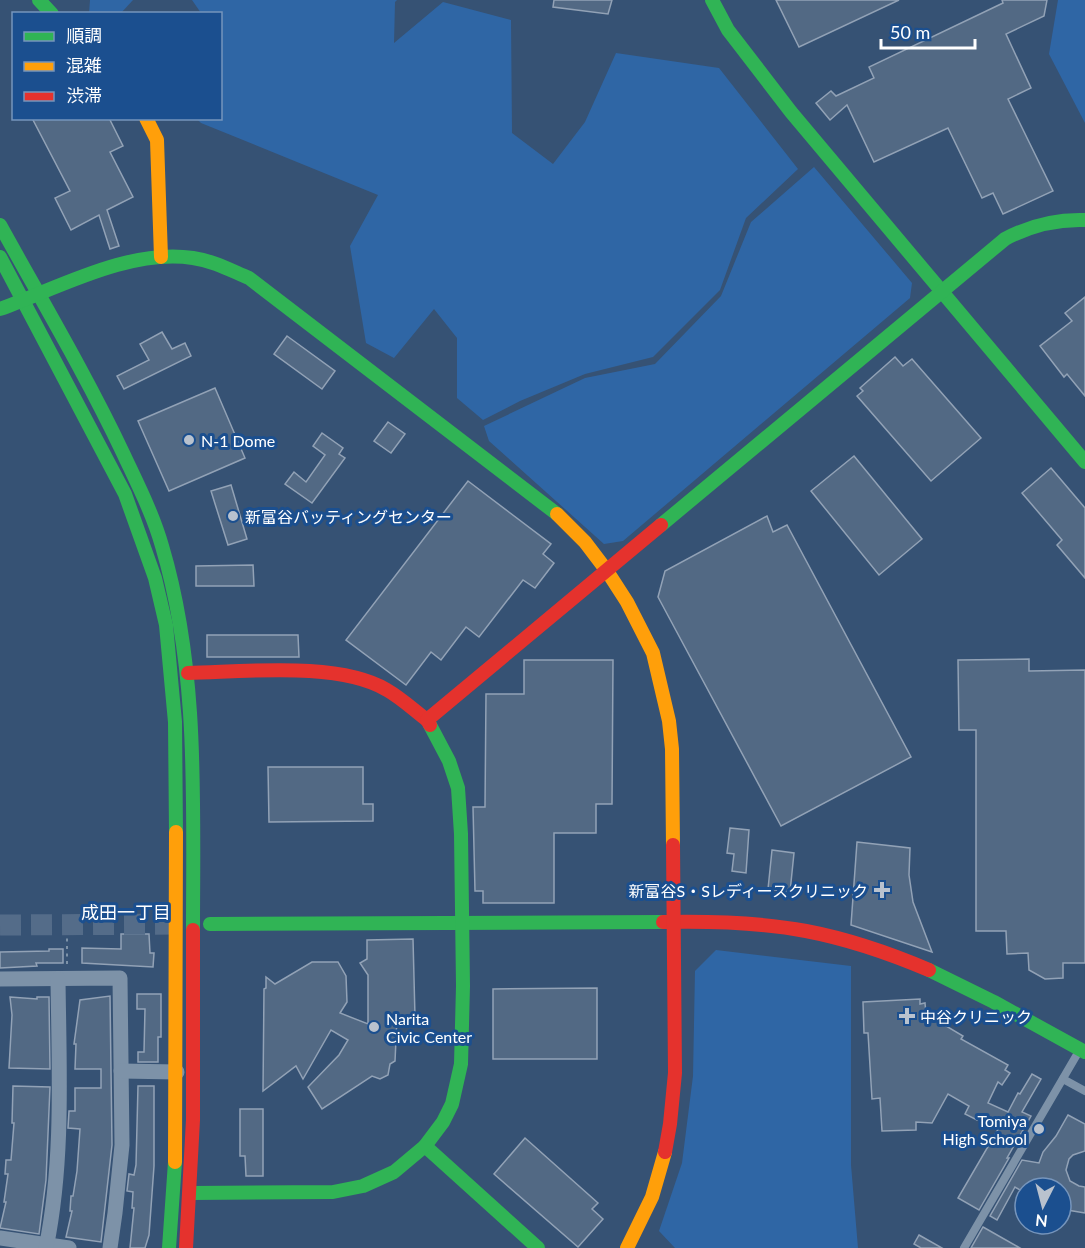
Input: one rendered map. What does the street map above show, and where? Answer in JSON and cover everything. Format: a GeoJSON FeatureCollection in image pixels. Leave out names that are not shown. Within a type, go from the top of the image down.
{"type":"FeatureCollection","features":[{"type":"Feature","properties":{"kind":"street"},"geometry":{"type":"LineString","coordinates":[[39,0],[50,12]]}},
{"type":"Feature","properties":{"kind":"street"},"geometry":{"type":"LineString","coordinates":[[712,0],[728,30],[791,112],[1085,462]]}},
{"type":"Feature","properties":{"kind":"street"},"geometry":{"type":"LineString","coordinates":[[147,120],[157,140],[161,257]]}},
{"type":"Feature","properties":{"kind":"street"},"geometry":{"type":"LineString","coordinates":[[427,720],[1005,239],[1019,231],[1052,221],[1085,220]]}},
{"type":"Feature","properties":{"kind":"street"},"geometry":{"type":"LineString","coordinates":[[0,225],[108,420],[161,543],[181,620],[190,701],[192,780],[191,1193],[186,1248]]}},
{"type":"Feature","properties":{"kind":"street"},"geometry":{"type":"LineString","coordinates":[[0,257],[125,494],[155,578],[166,625],[175,722],[177,1072],[176,1149],[169,1248]]}},
{"type":"Feature","properties":{"kind":"street"},"geometry":{"type":"LineString","coordinates":[[0,309],[113,267],[143,259],[190,258],[220,264],[249,278],[556,513],[585,542],[607,570],[627,602],[653,653],[669,721],[674,780],[675,1073],[670,1124],[663,1162],[652,1197],[627,1248]]}},
{"type":"Feature","properties":{"kind":"street"},"geometry":{"type":"LineString","coordinates":[[188,673],[289,671],[350,676],[386,689],[427,720],[449,760],[458,788],[463,921],[462,1048],[458,1084],[443,1122],[425,1146],[394,1172],[348,1190],[191,1193]]}},
{"type":"Feature","properties":{"kind":"street"},"geometry":{"type":"LineString","coordinates":[[210,924],[463,921],[675,922],[796,929],[835,937],[917,963],[973,990],[1083,1051]]}},
{"type":"Feature","properties":{"kind":"street"},"geometry":{"type":"LineString","coordinates":[[0,979],[120,978],[122,1145],[116,1213],[110,1248]]}},
{"type":"Feature","properties":{"kind":"street"},"geometry":{"type":"LineString","coordinates":[[46,1246],[54,1190],[59,1121],[62,979]]}},
{"type":"Feature","properties":{"kind":"street"},"geometry":{"type":"LineString","coordinates":[[121,1071],[177,1072]]}},
{"type":"Feature","properties":{"kind":"street"},"geometry":{"type":"LineString","coordinates":[[425,1146],[538,1248]]}},
{"type":"Feature","properties":{"kind":"street"},"geometry":{"type":"LineString","coordinates":[[0,1238],[69,1248]]}},
{"type":"Feature","properties":{"kind":"lane"},"geometry":{"type":"LineString","coordinates":[[964,1248],[1063,1079],[1083,1051]]}},
{"type":"Feature","properties":{"kind":"lane"},"geometry":{"type":"LineString","coordinates":[[1063,1079],[1085,1091]]}},
{"type":"Feature","properties":{"kind":"path"},"geometry":{"type":"LineString","coordinates":[[62,979],[67,937]]}},
{"type":"Feature","properties":{"kind":"shaded area"},"geometry":{"type":"Polygon","coordinates":[[[90,0],[133,0],[122,12],[89,12],[90,0]]]}},
{"type":"Feature","properties":{"kind":"shaded area"},"geometry":{"type":"Polygon","coordinates":[[[192,0],[397,0],[395,2],[394,43],[443,2],[511,20],[512,133],[553,164],[585,122],[616,53],[719,68],[798,169],[746,218],[720,290],[653,357],[585,374],[520,401],[483,420],[457,398],[457,338],[434,309],[394,358],[366,343],[350,246],[378,195],[198,120],[222,120],[222,12],[200,12],[192,0]]]}},
{"type":"Feature","properties":{"kind":"shaded area"},"geometry":{"type":"Polygon","coordinates":[[[1058,0],[1085,0],[1085,123],[1049,54],[1058,0]]]}},
{"type":"Feature","properties":{"kind":"shaded area"},"geometry":{"type":"Polygon","coordinates":[[[814,167],[912,283],[910,298],[623,541],[604,544],[489,441],[484,426],[585,378],[655,364],[721,296],[751,222],[814,167]]]}},
{"type":"Feature","properties":{"kind":"shaded area"},"geometry":{"type":"Polygon","coordinates":[[[716,950],[851,966],[851,1165],[858,1248],[675,1248],[659,1231],[682,1163],[693,1076],[695,971],[716,950]]]}},
{"type":"Feature","properties":{"kind":"building"},"geometry":{"type":"Polygon","coordinates":[[[554,0],[612,0],[608,14],[553,7],[554,0]]]}},
{"type":"Feature","properties":{"kind":"building"},"geometry":{"type":"Polygon","coordinates":[[[776,0],[899,0],[799,47],[776,0]]]}},
{"type":"Feature","properties":{"kind":"building"},"geometry":{"type":"Polygon","coordinates":[[[1002,0],[1047,0],[1044,16],[1006,34],[1031,88],[1008,99],[1053,191],[1003,214],[993,193],[982,198],[948,128],[874,162],[847,105],[830,120],[816,103],[831,91],[836,96],[874,78],[869,67],[1003,3],[1002,0]]]}},
{"type":"Feature","properties":{"kind":"building"},"geometry":{"type":"Polygon","coordinates":[[[33,120],[110,120],[123,146],[110,152],[133,197],[107,210],[119,246],[110,249],[99,215],[71,230],[55,198],[70,191],[33,120]]]}},
{"type":"Feature","properties":{"kind":"building"},"geometry":{"type":"Polygon","coordinates":[[[1085,297],[1085,396],[1067,374],[1064,377],[1040,346],[1072,321],[1065,313],[1085,297]]]}},
{"type":"Feature","properties":{"kind":"building"},"geometry":{"type":"Polygon","coordinates":[[[162,332],[172,349],[185,343],[191,356],[124,389],[117,376],[149,360],[140,344],[162,332]]]}},
{"type":"Feature","properties":{"kind":"building"},"geometry":{"type":"Polygon","coordinates":[[[287,336],[335,371],[322,389],[274,354],[287,336]]]}},
{"type":"Feature","properties":{"kind":"building"},"geometry":{"type":"Polygon","coordinates":[[[895,357],[903,366],[912,359],[981,438],[931,481],[857,396],[863,391],[860,388],[895,357]]]}},
{"type":"Feature","properties":{"kind":"building"},"geometry":{"type":"Polygon","coordinates":[[[215,388],[245,458],[169,491],[138,421],[215,388]]]}},
{"type":"Feature","properties":{"kind":"building"},"geometry":{"type":"Polygon","coordinates":[[[388,422],[405,434],[391,453],[374,441],[388,422]]]}},
{"type":"Feature","properties":{"kind":"building"},"geometry":{"type":"Polygon","coordinates":[[[322,433],[343,448],[339,454],[345,458],[312,503],[285,484],[294,472],[306,482],[325,455],[313,446],[322,433]]]}},
{"type":"Feature","properties":{"kind":"building"},"geometry":{"type":"Polygon","coordinates":[[[854,456],[922,539],[879,575],[811,491],[854,456]]]}},
{"type":"Feature","properties":{"kind":"building"},"geometry":{"type":"Polygon","coordinates":[[[1051,468],[1085,508],[1085,578],[1057,545],[1062,540],[1022,493],[1051,468]]]}},
{"type":"Feature","properties":{"kind":"building"},"geometry":{"type":"Polygon","coordinates":[[[468,481],[551,544],[543,554],[554,563],[535,588],[523,580],[479,637],[466,627],[441,660],[431,652],[406,685],[346,640],[468,481]]]}},
{"type":"Feature","properties":{"kind":"building"},"geometry":{"type":"Polygon","coordinates":[[[231,485],[247,539],[228,545],[211,491],[231,485]]]}},
{"type":"Feature","properties":{"kind":"building"},"geometry":{"type":"Polygon","coordinates":[[[767,516],[773,532],[787,525],[911,757],[781,826],[658,597],[665,571],[767,516]]]}},
{"type":"Feature","properties":{"kind":"building"},"geometry":{"type":"Polygon","coordinates":[[[253,565],[254,586],[196,586],[196,566],[253,565]]]}},
{"type":"Feature","properties":{"kind":"building"},"geometry":{"type":"Polygon","coordinates":[[[207,635],[298,635],[299,657],[207,657],[207,635]]]}},
{"type":"Feature","properties":{"kind":"building"},"geometry":{"type":"Polygon","coordinates":[[[1029,659],[1029,671],[1085,670],[1085,963],[1063,963],[1063,978],[1045,979],[1029,970],[1028,953],[1007,954],[1006,931],[976,931],[976,730],[959,730],[958,660],[1029,659]]]}},
{"type":"Feature","properties":{"kind":"building"},"geometry":{"type":"Polygon","coordinates":[[[524,660],[613,660],[612,804],[596,804],[596,833],[554,833],[554,903],[483,903],[483,891],[475,891],[473,807],[485,807],[486,694],[524,694],[524,660]]]}},
{"type":"Feature","properties":{"kind":"building"},"geometry":{"type":"Polygon","coordinates":[[[268,767],[363,767],[363,804],[373,804],[373,821],[269,822],[268,767]]]}},
{"type":"Feature","properties":{"kind":"building"},"geometry":{"type":"Polygon","coordinates":[[[730,828],[749,830],[746,873],[732,871],[734,854],[727,853],[730,828]]]}},
{"type":"Feature","properties":{"kind":"building"},"geometry":{"type":"Polygon","coordinates":[[[857,842],[910,848],[909,875],[913,902],[932,952],[851,925],[857,842]]]}},
{"type":"Feature","properties":{"kind":"building"},"geometry":{"type":"Polygon","coordinates":[[[772,850],[794,853],[790,892],[768,889],[772,850]]]}},
{"type":"Feature","properties":{"kind":"building"},"geometry":{"type":"Polygon","coordinates":[[[121,934],[149,934],[150,953],[154,953],[153,967],[82,963],[82,948],[121,949],[121,934]]]}},
{"type":"Feature","properties":{"kind":"building"},"geometry":{"type":"Polygon","coordinates":[[[413,939],[415,1017],[397,1018],[395,1061],[390,1064],[388,1075],[380,1079],[372,1076],[322,1109],[308,1087],[339,1055],[348,1040],[331,1030],[303,1079],[296,1066],[263,1091],[266,977],[275,984],[312,962],[338,962],[346,976],[347,1002],[340,1013],[368,1024],[368,975],[360,963],[367,959],[367,940],[413,939]]]}},
{"type":"Feature","properties":{"kind":"building"},"geometry":{"type":"Polygon","coordinates":[[[49,949],[63,949],[63,963],[36,963],[37,966],[0,968],[0,952],[49,951],[49,949]]]}},
{"type":"Feature","properties":{"kind":"building"},"geometry":{"type":"Polygon","coordinates":[[[597,988],[597,1059],[493,1059],[493,989],[597,988]]]}},
{"type":"Feature","properties":{"kind":"building"},"geometry":{"type":"Polygon","coordinates":[[[137,994],[161,994],[161,1037],[158,1037],[158,1062],[138,1062],[138,1052],[144,1052],[145,1009],[137,1009],[137,994]]]}},
{"type":"Feature","properties":{"kind":"building"},"geometry":{"type":"Polygon","coordinates":[[[110,996],[112,1145],[101,1242],[66,1237],[72,1211],[70,1211],[71,1196],[73,1196],[77,1171],[80,1129],[68,1128],[69,1111],[75,1111],[75,1088],[101,1088],[101,1069],[75,1069],[76,1044],[74,1044],[80,1000],[110,996]]]}},
{"type":"Feature","properties":{"kind":"building"},"geometry":{"type":"Polygon","coordinates":[[[10,997],[37,999],[37,997],[49,997],[50,1069],[9,1068],[12,1015],[10,997]]]}},
{"type":"Feature","properties":{"kind":"building"},"geometry":{"type":"Polygon","coordinates":[[[920,999],[920,1004],[925,1003],[926,1014],[963,1036],[961,1039],[1008,1065],[1005,1070],[1010,1073],[1002,1085],[998,1082],[988,1103],[1008,1112],[1032,1074],[1041,1079],[1022,1112],[1031,1116],[979,1210],[958,1198],[1000,1126],[980,1115],[977,1120],[965,1114],[969,1106],[948,1094],[932,1123],[916,1122],[916,1130],[882,1131],[880,1098],[872,1099],[868,1033],[864,1033],[863,1002],[920,999]]]}},
{"type":"Feature","properties":{"kind":"building"},"geometry":{"type":"Polygon","coordinates":[[[13,1086],[50,1087],[46,1180],[39,1234],[0,1228],[6,1202],[4,1202],[8,1174],[5,1174],[6,1160],[11,1160],[14,1123],[12,1123],[13,1086]]]}},
{"type":"Feature","properties":{"kind":"building"},"geometry":{"type":"Polygon","coordinates":[[[138,1086],[154,1086],[154,1166],[149,1235],[145,1248],[130,1248],[134,1208],[132,1208],[133,1192],[127,1191],[129,1174],[134,1175],[136,1165],[138,1086]]]}},
{"type":"Feature","properties":{"kind":"building"},"geometry":{"type":"Polygon","coordinates":[[[240,1109],[263,1109],[263,1176],[246,1176],[245,1156],[240,1156],[240,1109]]]}},
{"type":"Feature","properties":{"kind":"building"},"geometry":{"type":"Polygon","coordinates":[[[1068,1115],[1085,1124],[1085,1151],[1069,1159],[1066,1170],[1068,1176],[1013,1176],[1013,1191],[997,1220],[990,1216],[1022,1160],[1039,1163],[1043,1152],[1056,1136],[1068,1115]]]}},
{"type":"Feature","properties":{"kind":"building"},"geometry":{"type":"Polygon","coordinates":[[[525,1138],[598,1203],[592,1209],[603,1219],[578,1247],[494,1174],[525,1138]]]}},
{"type":"Feature","properties":{"kind":"building"},"geometry":{"type":"Polygon","coordinates":[[[1073,1183],[1085,1187],[1085,1213],[1073,1211],[1073,1183]]]}},
{"type":"Feature","properties":{"kind":"building"},"geometry":{"type":"Polygon","coordinates":[[[983,1227],[1020,1248],[971,1248],[983,1227]]]}},
{"type":"Feature","properties":{"kind":"building"},"geometry":{"type":"Polygon","coordinates":[[[919,1235],[942,1248],[921,1248],[914,1244],[919,1235]]]}},
{"type":"Feature","properties":{"kind":"tunnel"},"geometry":{"type":"LineString","coordinates":[[0,925],[194,924]]}},
{"type":"Feature","properties":{"kind":"traffic: fast"},"geometry":{"type":"LineString","coordinates":[[39,0],[50,12]]}},
{"type":"Feature","properties":{"kind":"traffic: fast"},"geometry":{"type":"LineString","coordinates":[[712,0],[728,30],[791,112],[1085,462]]}},
{"type":"Feature","properties":{"kind":"traffic: fast"},"geometry":{"type":"LineString","coordinates":[[661,525],[1005,239],[1044,224],[1085,220]]}},
{"type":"Feature","properties":{"kind":"traffic: fast"},"geometry":{"type":"LineString","coordinates":[[0,225],[109,424],[154,522],[162,546],[174,593],[188,688],[193,785],[193,930]]}},
{"type":"Feature","properties":{"kind":"traffic: fast"},"geometry":{"type":"LineString","coordinates":[[0,309],[120,264],[169,256],[201,259],[215,264],[249,278],[557,514]]}},
{"type":"Feature","properties":{"kind":"traffic: fast"},"geometry":{"type":"LineString","coordinates":[[0,257],[125,494],[155,578],[166,625],[175,722],[176,832]]}},
{"type":"Feature","properties":{"kind":"traffic: fast"},"geometry":{"type":"LineString","coordinates":[[191,1193],[333,1192],[363,1186],[394,1172],[425,1146],[443,1122],[452,1104],[461,1064],[463,986],[461,834],[458,788],[449,761],[430,725]]}},
{"type":"Feature","properties":{"kind":"traffic: fast"},"geometry":{"type":"LineString","coordinates":[[210,924],[663,922]]}},
{"type":"Feature","properties":{"kind":"traffic: fast"},"geometry":{"type":"LineString","coordinates":[[929,970],[994,1002],[1085,1052]]}},
{"type":"Feature","properties":{"kind":"traffic: fast"},"geometry":{"type":"LineString","coordinates":[[425,1146],[538,1248]]}},
{"type":"Feature","properties":{"kind":"traffic: fast"},"geometry":{"type":"LineString","coordinates":[[169,1248],[175,1162]]}},
{"type":"Feature","properties":{"kind":"traffic: slow"},"geometry":{"type":"LineString","coordinates":[[147,120],[157,140],[161,257]]}},
{"type":"Feature","properties":{"kind":"traffic: slow"},"geometry":{"type":"LineString","coordinates":[[557,514],[585,542],[607,571],[627,602],[653,653],[669,721],[672,749],[673,845]]}},
{"type":"Feature","properties":{"kind":"traffic: slow"},"geometry":{"type":"LineString","coordinates":[[175,1162],[176,832]]}},
{"type":"Feature","properties":{"kind":"traffic: slow"},"geometry":{"type":"LineString","coordinates":[[627,1248],[652,1197],[665,1152]]}},
{"type":"Feature","properties":{"kind":"traffic: jam"},"geometry":{"type":"LineString","coordinates":[[427,720],[661,525]]}},
{"type":"Feature","properties":{"kind":"traffic: jam"},"geometry":{"type":"LineString","coordinates":[[188,673],[290,670],[343,675],[367,681],[387,690],[427,720],[430,725]]}},
{"type":"Feature","properties":{"kind":"traffic: jam"},"geometry":{"type":"LineString","coordinates":[[665,1152],[675,1073],[673,845]]}},
{"type":"Feature","properties":{"kind":"traffic: jam"},"geometry":{"type":"LineString","coordinates":[[663,922],[735,923],[806,931],[868,947],[929,970]]}},
{"type":"Feature","properties":{"kind":"traffic: jam"},"geometry":{"type":"LineString","coordinates":[[186,1248],[193,1120],[193,930]]}},
{"type":"Feature","properties":{"kind":"place","name":"N-1 Dome"},"geometry":{"type":"Point","coordinates":[189,440]}},
{"type":"Feature","properties":{"kind":"place","name":"新富谷バッティングセンター"},"geometry":{"type":"Point","coordinates":[233,516]}},
{"type":"Feature","properties":{"kind":"place","name":"新富谷S・Sレディースクリニック"},"geometry":{"type":"Point","coordinates":[882,890]}},
{"type":"Feature","properties":{"kind":"place","name":"中谷クリニック"},"geometry":{"type":"Point","coordinates":[907,1016]}},
{"type":"Feature","properties":{"kind":"place","name":"Narita Civic Center"},"geometry":{"type":"Point","coordinates":[374,1027]}},
{"type":"Feature","properties":{"kind":"place","name":"Tomiya High School"},"geometry":{"type":"Point","coordinates":[1039,1129]}},
{"type":"Feature","properties":{"kind":"district","name":"成田一丁目"},"geometry":{"type":"Point","coordinates":[126,912]}}]}
